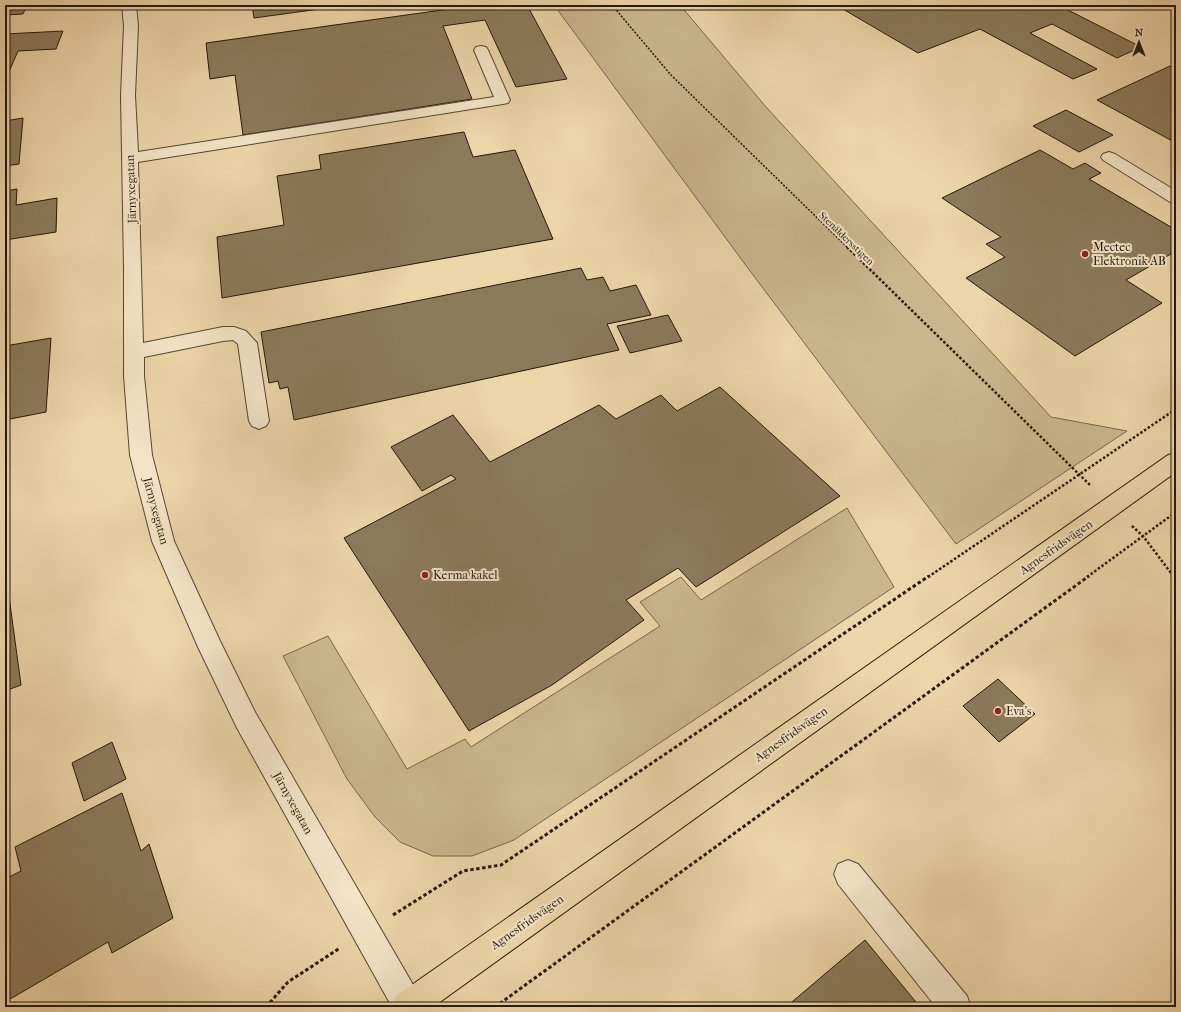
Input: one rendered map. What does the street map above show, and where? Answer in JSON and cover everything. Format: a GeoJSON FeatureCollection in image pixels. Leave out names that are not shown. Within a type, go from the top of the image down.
{"type":"FeatureCollection","features":[{"type":"Feature","properties":{"kind":"main road","name":"Agnesfridsvägen"},"geometry":{"type":"LineString","coordinates":[[407,1006],[1176,461]]}},
{"type":"Feature","properties":{"kind":"street","name":"Järnyxegatan"},"geometry":{"type":"LineString","coordinates":[[129,5],[131,26],[128,95],[133,269],[134,376],[141,455],[163,541],[210,647],[246,720],[407,1006]]}},
{"type":"Feature","properties":{"kind":"street"},"geometry":{"type":"LineString","coordinates":[[130,158],[503,100],[481,50]]}},
{"type":"Feature","properties":{"kind":"street"},"geometry":{"type":"LineString","coordinates":[[1109,157],[1176,198]]}},
{"type":"Feature","properties":{"kind":"street"},"geometry":{"type":"LineString","coordinates":[[133,352],[223,334],[238,334],[243,337],[247,343],[259,421]]}},
{"type":"Feature","properties":{"kind":"street"},"geometry":{"type":"LineString","coordinates":[[848,874],[956,1007]]}},
{"type":"Feature","properties":{"kind":"path","name":"Stenåldersstigen"},"geometry":{"type":"LineString","coordinates":[[612,5],[671,76],[1079,474]]}},
{"type":"Feature","properties":{"kind":"path"},"geometry":{"type":"LineString","coordinates":[[266,1007],[288,982],[464,871],[501,865],[1176,409]]}},
{"type":"Feature","properties":{"kind":"path"},"geometry":{"type":"LineString","coordinates":[[495,1007],[1176,512]]}},
{"type":"Feature","properties":{"kind":"shaded area"},"geometry":{"type":"Polygon","coordinates":[[[554,5],[680,5],[766,107],[1051,417],[1127,431],[956,544],[753,275],[554,5]]]}},
{"type":"Feature","properties":{"kind":"shaded area"},"geometry":{"type":"Polygon","coordinates":[[[847,508],[894,587],[514,840],[472,856],[433,856],[400,842],[375,817],[347,779],[283,656],[328,636],[407,769],[465,739],[471,747],[660,626],[640,602],[681,577],[701,600],[847,508]]]}},
{"type":"Feature","properties":{"kind":"building"},"geometry":{"type":"Polygon","coordinates":[[[5,5],[27,5],[23,14],[5,15],[5,5]]]}},
{"type":"Feature","properties":{"kind":"building"},"geometry":{"type":"Polygon","coordinates":[[[252,5],[349,5],[254,18],[252,5]]]}},
{"type":"Feature","properties":{"kind":"building"},"geometry":{"type":"Polygon","coordinates":[[[478,5],[527,5],[567,79],[516,87],[485,20],[443,26],[472,99],[243,135],[235,75],[210,79],[206,43],[478,5]]]}},
{"type":"Feature","properties":{"kind":"building"},"geometry":{"type":"Polygon","coordinates":[[[836,5],[1058,5],[1141,47],[1117,58],[1052,24],[1030,33],[1097,69],[1073,79],[980,29],[918,53],[836,5]]]}},
{"type":"Feature","properties":{"kind":"building"},"geometry":{"type":"Polygon","coordinates":[[[63,31],[56,49],[18,51],[5,81],[5,34],[63,31]]]}},
{"type":"Feature","properties":{"kind":"building"},"geometry":{"type":"Polygon","coordinates":[[[1170,66],[1176,69],[1176,143],[1097,100],[1170,66]]]}},
{"type":"Feature","properties":{"kind":"building"},"geometry":{"type":"Polygon","coordinates":[[[1066,110],[1113,135],[1079,152],[1033,126],[1066,110]]]}},
{"type":"Feature","properties":{"kind":"building"},"geometry":{"type":"Polygon","coordinates":[[[23,118],[19,164],[5,166],[5,121],[23,118]]]}},
{"type":"Feature","properties":{"kind":"building"},"geometry":{"type":"Polygon","coordinates":[[[464,132],[473,157],[515,150],[553,239],[222,298],[217,237],[284,225],[277,176],[321,169],[319,155],[464,132]]]}},
{"type":"Feature","properties":{"kind":"building","name":"Mectec Elektronik AB"},"geometry":{"type":"Polygon","coordinates":[[[1040,150],[1073,169],[1085,163],[1101,173],[1089,179],[1176,230],[1176,251],[1126,280],[1162,303],[1075,356],[966,278],[1005,257],[986,244],[1001,237],[942,198],[1040,150]]]}},
{"type":"Feature","properties":{"kind":"building"},"geometry":{"type":"Polygon","coordinates":[[[17,189],[16,205],[57,198],[56,232],[5,240],[5,191],[17,189]]]}},
{"type":"Feature","properties":{"kind":"building"},"geometry":{"type":"Polygon","coordinates":[[[581,268],[587,280],[603,277],[610,291],[636,285],[651,315],[607,324],[619,350],[294,420],[288,387],[280,389],[278,381],[269,383],[261,332],[581,268]]]}},
{"type":"Feature","properties":{"kind":"building"},"geometry":{"type":"Polygon","coordinates":[[[668,315],[682,341],[630,353],[617,326],[668,315]]]}},
{"type":"Feature","properties":{"kind":"building"},"geometry":{"type":"Polygon","coordinates":[[[51,338],[46,412],[5,420],[5,346],[51,338]]]}},
{"type":"Feature","properties":{"kind":"building"},"geometry":{"type":"Polygon","coordinates":[[[720,387],[840,496],[696,587],[678,568],[626,600],[644,620],[552,685],[469,731],[344,538],[456,479],[451,475],[422,491],[391,447],[453,415],[490,462],[599,405],[616,419],[661,395],[677,411],[720,387]]]}},
{"type":"Feature","properties":{"kind":"building"},"geometry":{"type":"Polygon","coordinates":[[[5,567],[21,685],[5,691],[5,567]]]}},
{"type":"Feature","properties":{"kind":"building"},"geometry":{"type":"Polygon","coordinates":[[[998,679],[1035,714],[999,742],[963,706],[998,679]]]}},
{"type":"Feature","properties":{"kind":"building"},"geometry":{"type":"Polygon","coordinates":[[[112,742],[126,779],[84,801],[72,763],[112,742]]]}},
{"type":"Feature","properties":{"kind":"building"},"geometry":{"type":"Polygon","coordinates":[[[122,793],[141,851],[149,844],[173,918],[112,953],[108,942],[5,1002],[5,879],[21,871],[15,847],[122,793]]]}},
{"type":"Feature","properties":{"kind":"building"},"geometry":{"type":"Polygon","coordinates":[[[865,940],[920,1007],[786,1007],[865,940]]]}},
{"type":"Feature","properties":{"kind":"place","name":"Mectec Elektronik AB"},"geometry":{"type":"Point","coordinates":[1085,254]}},
{"type":"Feature","properties":{"kind":"place","name":"Kerma kakel"},"geometry":{"type":"Point","coordinates":[425,575]}},
{"type":"Feature","properties":{"kind":"place","name":"Eva's"},"geometry":{"type":"Point","coordinates":[998,711]}}]}
